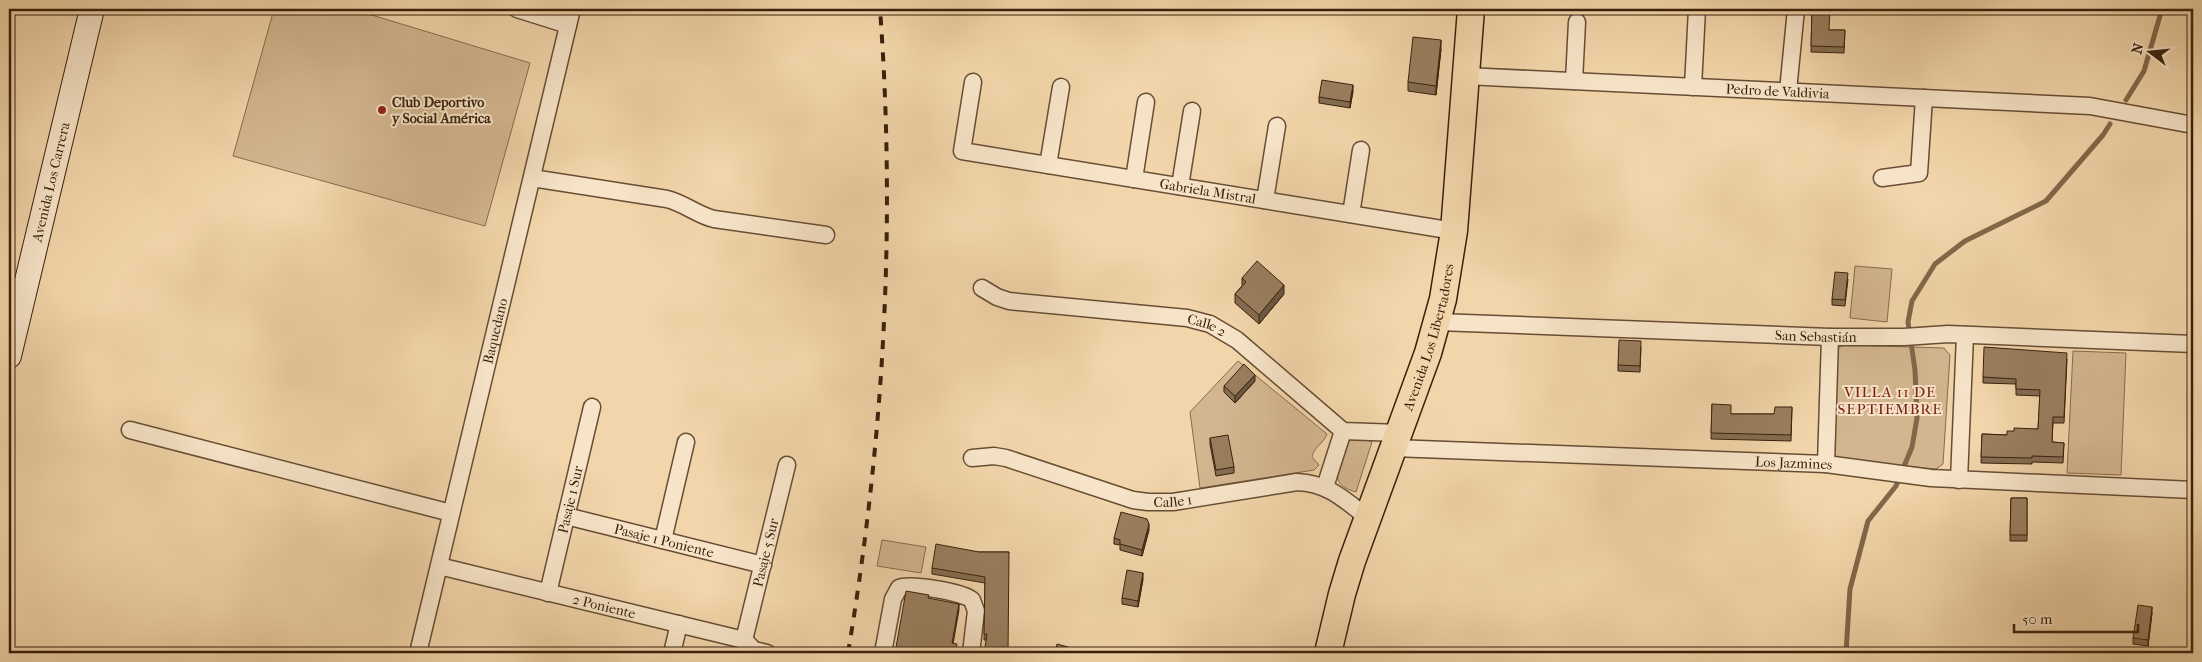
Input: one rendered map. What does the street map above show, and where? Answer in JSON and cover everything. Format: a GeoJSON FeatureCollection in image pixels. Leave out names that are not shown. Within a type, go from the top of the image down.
{"type":"FeatureCollection","features":[{"type":"Feature","properties":{"kind":"main road","name":"Avenida Los Libertadores"},"geometry":{"type":"LineString","coordinates":[[1328,653],[1342,594],[1438,322],[1448,275],[1454,231],[1471,9]]}},
{"type":"Feature","properties":{"kind":"street"},"geometry":{"type":"LineString","coordinates":[[517,9],[568,25]]}},
{"type":"Feature","properties":{"kind":"street","name":"Baquedano"},"geometry":{"type":"LineString","coordinates":[[418,653],[572,9]]}},
{"type":"Feature","properties":{"kind":"street"},"geometry":{"type":"LineString","coordinates":[[1693,87],[1697,9]]}},
{"type":"Feature","properties":{"kind":"street"},"geometry":{"type":"LineString","coordinates":[[1788,91],[1796,9]]}},
{"type":"Feature","properties":{"kind":"street","name":"Avenida Los Carrera"},"geometry":{"type":"LineString","coordinates":[[9,356],[88,10]]}},
{"type":"Feature","properties":{"kind":"street"},"geometry":{"type":"LineString","coordinates":[[1574,81],[1578,22]]}},
{"type":"Feature","properties":{"kind":"street","name":"Pedro de Valdivia"},"geometry":{"type":"LineString","coordinates":[[1466,76],[2090,106],[2193,126]]}},
{"type":"Feature","properties":{"kind":"street","name":"Gabriela Mistral"},"geometry":{"type":"LineString","coordinates":[[973,82],[962,151],[1454,231]]}},
{"type":"Feature","properties":{"kind":"street"},"geometry":{"type":"LineString","coordinates":[[1048,165],[1061,87]]}},
{"type":"Feature","properties":{"kind":"street"},"geometry":{"type":"LineString","coordinates":[[1882,178],[1919,173],[1924,98]]}},
{"type":"Feature","properties":{"kind":"street"},"geometry":{"type":"LineString","coordinates":[[1134,179],[1146,102]]}},
{"type":"Feature","properties":{"kind":"street"},"geometry":{"type":"LineString","coordinates":[[1180,186],[1192,111]]}},
{"type":"Feature","properties":{"kind":"street"},"geometry":{"type":"LineString","coordinates":[[1265,200],[1277,126]]}},
{"type":"Feature","properties":{"kind":"street"},"geometry":{"type":"LineString","coordinates":[[1351,214],[1362,150]]}},
{"type":"Feature","properties":{"kind":"street"},"geometry":{"type":"LineString","coordinates":[[532,178],[667,199],[678,202],[698,214],[714,219],[826,235]]}},
{"type":"Feature","properties":{"kind":"street","name":"Calle 2"},"geometry":{"type":"LineString","coordinates":[[982,288],[1008,301],[1187,318],[1210,324],[1237,340],[1343,432]]}},
{"type":"Feature","properties":{"kind":"street","name":"San Sebastián"},"geometry":{"type":"LineString","coordinates":[[1438,322],[1830,337],[1965,335],[2193,344]]}},
{"type":"Feature","properties":{"kind":"street"},"geometry":{"type":"LineString","coordinates":[[1959,480],[1965,335]]}},
{"type":"Feature","properties":{"kind":"street"},"geometry":{"type":"LineString","coordinates":[[1826,464],[1830,337]]}},
{"type":"Feature","properties":{"kind":"street","name":"Pasaje 1 Sur"},"geometry":{"type":"LineString","coordinates":[[548,593],[592,407]]}},
{"type":"Feature","properties":{"kind":"street"},"geometry":{"type":"LineString","coordinates":[[130,430],[451,514]]}},
{"type":"Feature","properties":{"kind":"street"},"geometry":{"type":"LineString","coordinates":[[1325,487],[1343,432],[1396,440]]}},
{"type":"Feature","properties":{"kind":"street","name":"Los Jazmines"},"geometry":{"type":"LineString","coordinates":[[1396,440],[1826,464],[1959,480],[2193,490]]}},
{"type":"Feature","properties":{"kind":"street"},"geometry":{"type":"LineString","coordinates":[[663,540],[686,442]]}},
{"type":"Feature","properties":{"kind":"street","name":"Calle 1"},"geometry":{"type":"LineString","coordinates":[[972,458],[1006,458],[1133,500],[1148,502],[1173,502],[1297,482],[1314,483],[1325,487],[1368,518]]}},
{"type":"Feature","properties":{"kind":"street","name":"Pasaje 5 Sur"},"geometry":{"type":"LineString","coordinates":[[744,640],[787,465]]}},
{"type":"Feature","properties":{"kind":"street","name":"Pasaje 1 Poniente"},"geometry":{"type":"LineString","coordinates":[[566,516],[763,564]]}},
{"type":"Feature","properties":{"kind":"street","name":"2 Poniente"},"geometry":{"type":"LineString","coordinates":[[438,566],[744,640],[754,650],[767,653]]}},
{"type":"Feature","properties":{"kind":"street"},"geometry":{"type":"LineString","coordinates":[[883,653],[895,593],[899,588],[909,585],[964,595],[972,600],[976,611],[971,653]]}},
{"type":"Feature","properties":{"kind":"street"},"geometry":{"type":"LineString","coordinates":[[672,653],[679,624]]}},
{"type":"Feature","properties":{"kind":"shaded area","name":"Club Deportivo y Social América"},"geometry":{"type":"Polygon","coordinates":[[[274,9],[352,9],[530,63],[485,226],[233,156],[274,9]]]}},
{"type":"Feature","properties":{"kind":"shaded area"},"geometry":{"type":"Polygon","coordinates":[[[1855,266],[1892,269],[1887,322],[1850,318],[1855,266]]]}},
{"type":"Feature","properties":{"kind":"shaded area"},"geometry":{"type":"Polygon","coordinates":[[[1843,345],[1944,348],[1950,355],[1943,464],[1936,469],[1838,460],[1832,452],[1837,349],[1843,345]]]}},
{"type":"Feature","properties":{"kind":"shaded area"},"geometry":{"type":"Polygon","coordinates":[[[2073,351],[2126,353],[2121,475],[2067,473],[2073,351]]]}},
{"type":"Feature","properties":{"kind":"shaded area"},"geometry":{"type":"Polygon","coordinates":[[[1238,361],[1327,434],[1313,454],[1312,457],[1319,465],[1314,470],[1200,488],[1190,412],[1238,361]]]}},
{"type":"Feature","properties":{"kind":"shaded area"},"geometry":{"type":"Polygon","coordinates":[[[1363,438],[1372,442],[1356,492],[1349,490],[1340,483],[1338,470],[1347,443],[1354,439],[1363,438]]]}},
{"type":"Feature","properties":{"kind":"shaded area"},"geometry":{"type":"Polygon","coordinates":[[[882,540],[926,547],[921,573],[877,566],[882,540]]]}},
{"type":"Feature","properties":{"kind":"building"},"geometry":{"type":"Polygon","coordinates":[[[1812,9],[1830,9],[1829,30],[1845,30],[1844,47],[1811,46],[1812,9]]]}},
{"type":"Feature","properties":{"kind":"building"},"geometry":{"type":"Polygon","coordinates":[[[1413,37],[1441,40],[1436,86],[1408,82],[1413,37]]]}},
{"type":"Feature","properties":{"kind":"building"},"geometry":{"type":"Polygon","coordinates":[[[1322,80],[1353,85],[1350,102],[1319,97],[1322,80]]]}},
{"type":"Feature","properties":{"kind":"building"},"geometry":{"type":"Polygon","coordinates":[[[1257,261],[1284,285],[1259,315],[1235,294],[1246,282],[1242,278],[1257,261]]]}},
{"type":"Feature","properties":{"kind":"building"},"geometry":{"type":"Polygon","coordinates":[[[1835,272],[1848,273],[1845,300],[1832,299],[1835,272]]]}},
{"type":"Feature","properties":{"kind":"building"},"geometry":{"type":"Polygon","coordinates":[[[1619,340],[1641,341],[1640,366],[1618,365],[1619,340]]]}},
{"type":"Feature","properties":{"kind":"building"},"geometry":{"type":"Polygon","coordinates":[[[1984,347],[2067,353],[2064,417],[2053,417],[2052,442],[2064,443],[2063,457],[1981,457],[1982,434],[2007,435],[2007,431],[2014,431],[2014,428],[2038,429],[2040,390],[2016,389],[2016,379],[1983,377],[1984,347]]]}},
{"type":"Feature","properties":{"kind":"building"},"geometry":{"type":"Polygon","coordinates":[[[1244,364],[1255,375],[1235,396],[1224,386],[1244,364]]]}},
{"type":"Feature","properties":{"kind":"building"},"geometry":{"type":"Polygon","coordinates":[[[1712,404],[1731,405],[1731,414],[1774,414],[1775,407],[1792,407],[1791,435],[1711,433],[1712,404]]]}},
{"type":"Feature","properties":{"kind":"building"},"geometry":{"type":"Polygon","coordinates":[[[1228,435],[1234,467],[1216,470],[1210,438],[1228,435]]]}},
{"type":"Feature","properties":{"kind":"building"},"geometry":{"type":"Polygon","coordinates":[[[2011,498],[2027,498],[2027,535],[2010,535],[2011,498]]]}},
{"type":"Feature","properties":{"kind":"building"},"geometry":{"type":"Polygon","coordinates":[[[1121,512],[1147,519],[1149,524],[1142,550],[1120,544],[1120,540],[1114,538],[1121,512]]]}},
{"type":"Feature","properties":{"kind":"building"},"geometry":{"type":"Polygon","coordinates":[[[936,544],[979,552],[1009,552],[1008,653],[984,653],[987,634],[984,634],[985,577],[932,568],[936,544]]]}},
{"type":"Feature","properties":{"kind":"building"},"geometry":{"type":"Polygon","coordinates":[[[1127,570],[1143,573],[1138,601],[1122,598],[1127,570]]]}},
{"type":"Feature","properties":{"kind":"building"},"geometry":{"type":"Polygon","coordinates":[[[906,591],[929,595],[928,598],[959,604],[952,643],[957,644],[955,653],[895,653],[906,591]]]}},
{"type":"Feature","properties":{"kind":"building"},"geometry":{"type":"Polygon","coordinates":[[[2138,605],[2152,607],[2148,640],[2133,638],[2138,605]]]}},
{"type":"Feature","properties":{"kind":"building"},"geometry":{"type":"Polygon","coordinates":[[[1057,644],[1068,647],[1067,653],[1055,653],[1057,644]]]}},
{"type":"Feature","properties":{"kind":"waterway"},"geometry":{"type":"LineString","coordinates":[[2126,100],[2144,71],[2162,9]]}},
{"type":"Feature","properties":{"kind":"waterway"},"geometry":{"type":"LineString","coordinates":[[1846,653],[1850,589],[1868,521],[1896,486],[1912,447],[1917,418],[1915,370],[1908,322],[1912,301],[1935,264],[1965,241],[2046,201],[2103,135],[2110,124]]}},
{"type":"Feature","properties":{"kind":"railway"},"geometry":{"type":"LineString","coordinates":[[848,653],[870,492],[884,332],[887,171],[880,9]]}},
{"type":"Feature","properties":{"kind":"place","name":"Club Deportivo y Social América"},"geometry":{"type":"Point","coordinates":[382,110]}},
{"type":"Feature","properties":{"kind":"district","name":"VILLA 11 DE SEPTIEMBRE"},"geometry":{"type":"Point","coordinates":[1890,400]}}]}
